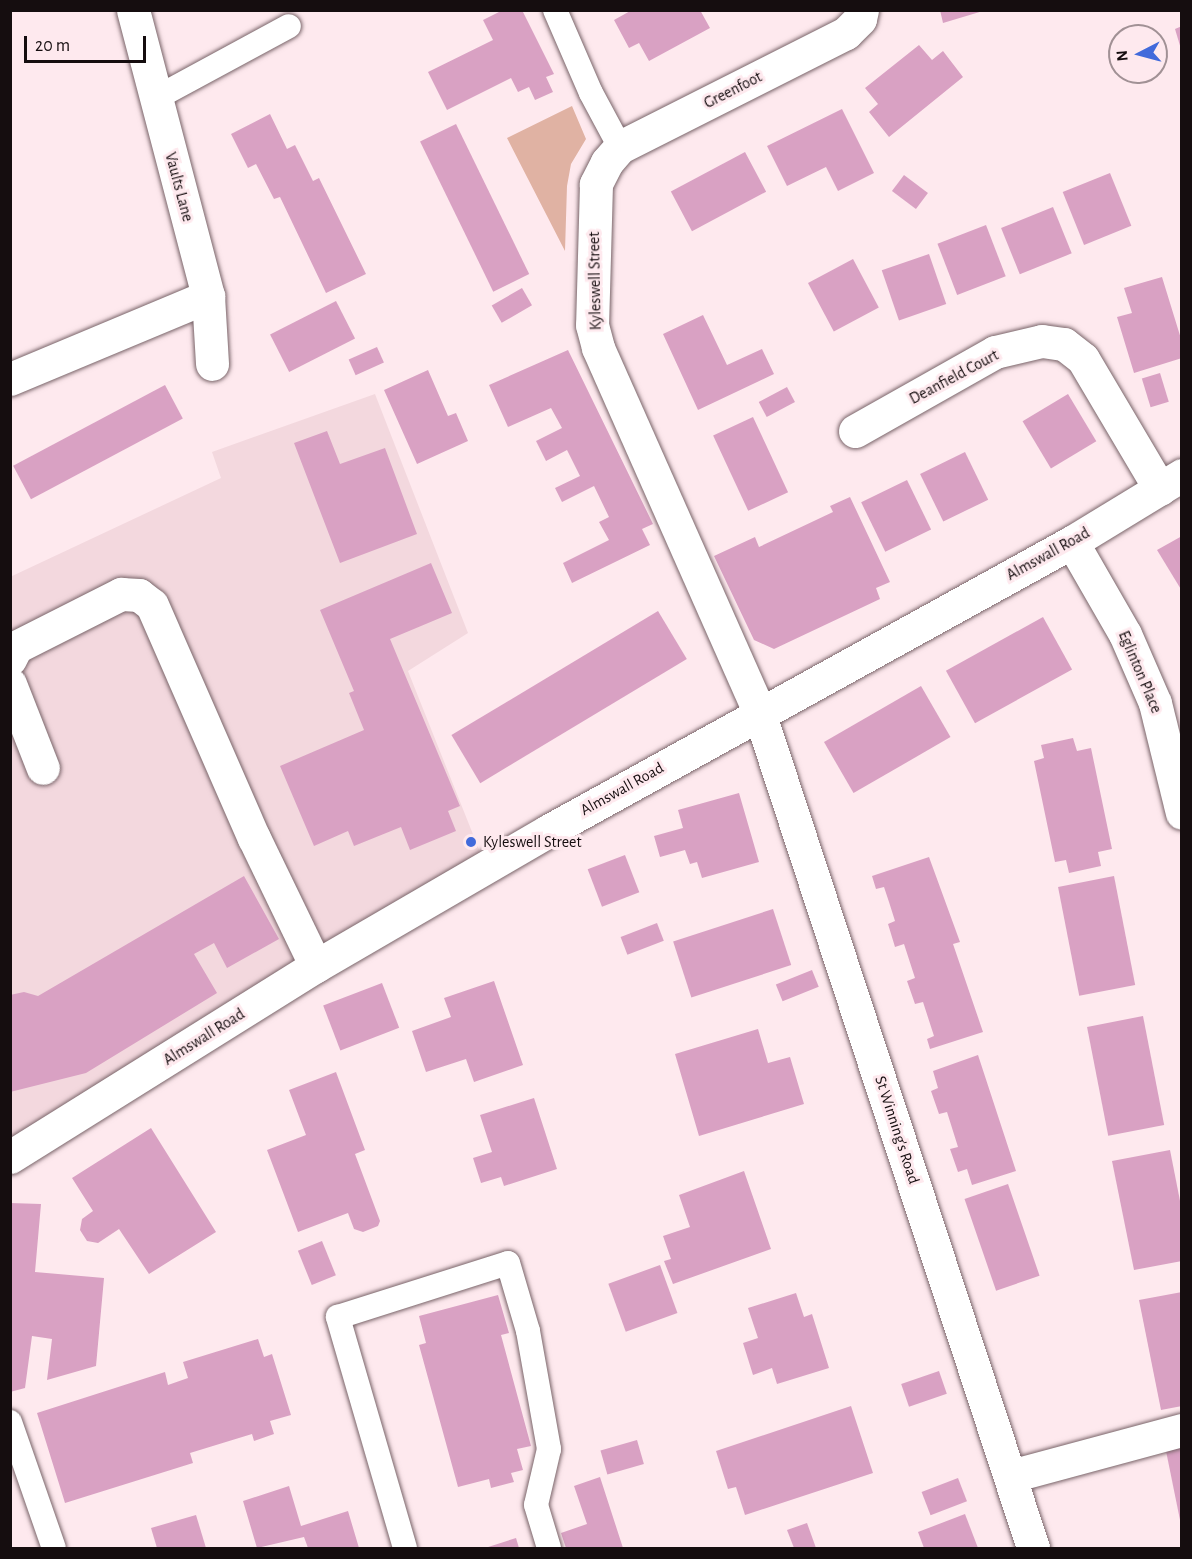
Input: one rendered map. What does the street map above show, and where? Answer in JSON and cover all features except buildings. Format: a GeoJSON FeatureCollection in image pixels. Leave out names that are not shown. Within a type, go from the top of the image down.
{"type":"FeatureCollection","features":[{"type":"Feature","properties":{"kind":"street","name":"Vaults Lane"},"geometry":{"type":"LineString","coordinates":[[133,10],[208,296],[212,364]]}},
{"type":"Feature","properties":{"kind":"street","name":"Greenfoot"},"geometry":{"type":"LineString","coordinates":[[620,147],[854,22]]}},
{"type":"Feature","properties":{"kind":"street","name":"Kyleswell Street"},"geometry":{"type":"LineString","coordinates":[[620,147],[607,162],[596,184],[594,333],[759,712]]}},
{"type":"Feature","properties":{"kind":"street"},"geometry":{"type":"LineString","coordinates":[[10,379],[208,296]]}},
{"type":"Feature","properties":{"kind":"street","name":"Deanfield Court"},"geometry":{"type":"LineString","coordinates":[[855,431],[996,352],[1042,341],[1064,344],[1083,359],[1171,482]]}},
{"type":"Feature","properties":{"kind":"street","name":"Almswall Road"},"geometry":{"type":"LineString","coordinates":[[10,1157],[316,966],[759,712],[1072,542],[1171,482]]}},
{"type":"Feature","properties":{"kind":"street","name":"Eglinton Place"},"geometry":{"type":"LineString","coordinates":[[1072,542],[1125,634],[1155,703],[1182,813]]}},
{"type":"Feature","properties":{"kind":"street"},"geometry":{"type":"LineString","coordinates":[[12,650],[121,594],[139,595],[152,605],[250,827],[316,966]]}},
{"type":"Feature","properties":{"kind":"street"},"geometry":{"type":"LineString","coordinates":[[10,684],[44,768]]}},
{"type":"Feature","properties":{"kind":"street","name":"St Winning's Road"},"geometry":{"type":"LineString","coordinates":[[759,712],[1033,1548]]}},
{"type":"Feature","properties":{"kind":"street"},"geometry":{"type":"LineString","coordinates":[[1011,1476],[1182,1430]]}},
{"type":"Feature","properties":{"kind":"lane"},"geometry":{"type":"LineString","coordinates":[[555,10],[591,93],[620,147]]}},
{"type":"Feature","properties":{"kind":"lane"},"geometry":{"type":"LineString","coordinates":[[156,98],[289,26]]}},
{"type":"Feature","properties":{"kind":"lane"},"geometry":{"type":"LineString","coordinates":[[405,1548],[338,1317],[508,1263],[528,1331],[549,1449],[536,1504],[549,1548]]}},
{"type":"Feature","properties":{"kind":"lane"},"geometry":{"type":"LineString","coordinates":[[10,1422],[54,1548]]}},
{"type":"Feature","properties":{"kind":"shaded area"},"geometry":{"type":"Polygon","coordinates":[[[572,106],[586,139],[571,164],[567,186],[565,251],[507,138],[572,106]]]}},
{"type":"Feature","properties":{"kind":"shaded area"},"geometry":{"type":"Polygon","coordinates":[[[375,394],[468,633],[408,671],[486,867],[10,1157],[10,577],[221,478],[212,452],[375,394]]]}},
{"type":"Feature","properties":{"kind":"place","name":"Kyleswell Street"},"geometry":{"type":"Point","coordinates":[471,842]}}]}
